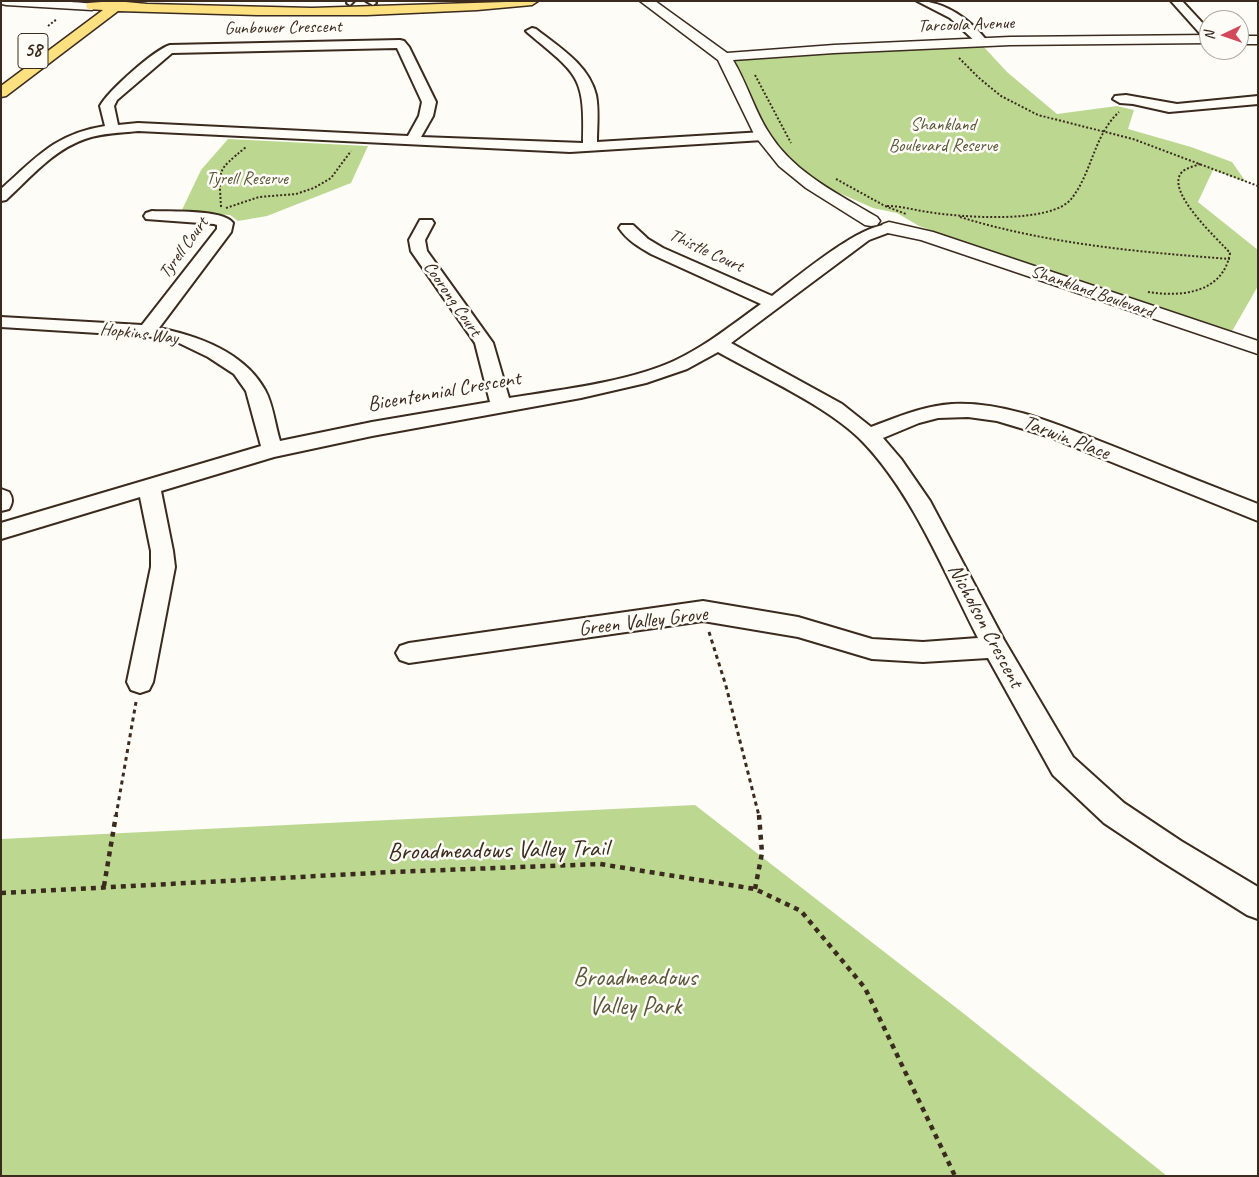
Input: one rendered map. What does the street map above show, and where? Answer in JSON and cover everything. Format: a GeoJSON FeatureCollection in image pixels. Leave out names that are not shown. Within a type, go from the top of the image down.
{"type":"FeatureCollection","features":[{"type":"Feature","properties":{"kind":"main road"},"geometry":{"type":"LineString","coordinates":[[206,1],[351,2],[352,8],[402,1]]}},
{"type":"Feature","properties":{"kind":"main road"},"geometry":{"type":"LineString","coordinates":[[98,20],[126,14],[194,10],[369,5],[436,9],[532,1]]}},
{"type":"Feature","properties":{"kind":"main road"},"geometry":{"type":"LineString","coordinates":[[79,16],[95,4],[194,10]]}},
{"type":"Feature","properties":{"kind":"main road","name":"58"},"geometry":{"type":"LineString","coordinates":[[1,93],[119,4]]}},
{"type":"Feature","properties":{"kind":"street"},"geometry":{"type":"LineString","coordinates":[[6,1],[95,4]]}},
{"type":"Feature","properties":{"kind":"street","name":"Shankland Boulevard"},"geometry":{"type":"LineString","coordinates":[[646,1],[731,57],[732,71],[763,136],[782,159],[804,179],[832,198],[884,221],[926,236],[1258,348]]}},
{"type":"Feature","properties":{"kind":"street"},"geometry":{"type":"LineString","coordinates":[[922,1],[954,16],[982,42]]}},
{"type":"Feature","properties":{"kind":"street"},"geometry":{"type":"LineString","coordinates":[[1176,1],[1199,27]]}},
{"type":"Feature","properties":{"kind":"street"},"geometry":{"type":"LineString","coordinates":[[532,31],[577,69],[584,81],[589,94],[590,148]]}},
{"type":"Feature","properties":{"kind":"street","name":"Tarcoola Avenue"},"geometry":{"type":"LineString","coordinates":[[731,57],[795,50],[982,42],[1128,37],[1199,38]]}},
{"type":"Feature","properties":{"kind":"street","name":"Gunbower Crescent"},"geometry":{"type":"LineString","coordinates":[[112,129],[107,106],[110,98],[163,52],[170,49],[400,44],[429,102],[426,116],[412,141]]}},
{"type":"Feature","properties":{"kind":"street"},"geometry":{"type":"LineString","coordinates":[[1126,97],[1145,104],[1177,108],[1258,100]]}},
{"type":"Feature","properties":{"kind":"street"},"geometry":{"type":"LineString","coordinates":[[1,197],[54,150],[72,140],[112,129],[138,127],[590,148],[763,136]]}},
{"type":"Feature","properties":{"kind":"street","name":"Tyrell Court"},"geometry":{"type":"LineString","coordinates":[[147,331],[225,229],[225,223],[217,219],[152,216]]}},
{"type":"Feature","properties":{"kind":"street","name":"Bicentennial Crescent"},"geometry":{"type":"LineString","coordinates":[[1,531],[272,450],[363,431],[581,392],[646,377],[680,365],[718,344],[884,221]]}},
{"type":"Feature","properties":{"kind":"street","name":"Coorong Court"},"geometry":{"type":"LineString","coordinates":[[426,223],[418,240],[418,251],[484,343],[501,406]]}},
{"type":"Feature","properties":{"kind":"street","name":"Thistle Court"},"geometry":{"type":"LineString","coordinates":[[627,228],[642,242],[657,250],[772,304]]}},
{"type":"Feature","properties":{"kind":"street","name":"Hopkins Way"},"geometry":{"type":"LineString","coordinates":[[1,322],[147,331],[182,338],[215,353],[241,370],[256,391],[272,450]]}},
{"type":"Feature","properties":{"kind":"street","name":"Nicholson Crescent"},"geometry":{"type":"LineString","coordinates":[[718,344],[835,409],[870,436],[894,464],[922,507],[995,648],[1063,766],[1114,813],[1171,851],[1258,904]]}},
{"type":"Feature","properties":{"kind":"street","name":"Tarwin Place"},"geometry":{"type":"LineString","coordinates":[[870,436],[937,412],[977,411],[1004,415],[1036,424],[1258,513]]}},
{"type":"Feature","properties":{"kind":"street"},"geometry":{"type":"LineString","coordinates":[[140,682],[163,567],[162,551],[149,487]]}},
{"type":"Feature","properties":{"kind":"street"},"geometry":{"type":"LineString","coordinates":[[1,497],[1,503]]}},
{"type":"Feature","properties":{"kind":"street","name":"Green Valley Grove"},"geometry":{"type":"LineString","coordinates":[[409,654],[703,611],[798,627],[872,649],[923,652],[995,648]]}},
{"type":"Feature","properties":{"kind":"path"},"geometry":{"type":"LineString","coordinates":[[947,44],[972,74],[1008,101],[1032,113],[1052,120],[1114,134],[1258,186]]}},
{"type":"Feature","properties":{"kind":"path"},"geometry":{"type":"LineString","coordinates":[[731,57],[749,66],[792,145]]}},
{"type":"Feature","properties":{"kind":"path"},"geometry":{"type":"LineString","coordinates":[[829,175],[884,221],[955,215],[1012,217],[1060,208],[1067,204],[1076,192],[1104,132],[1115,114],[1124,109],[1145,104]]}},
{"type":"Feature","properties":{"kind":"path"},"geometry":{"type":"LineString","coordinates":[[259,133],[238,156],[223,166],[219,176],[221,206],[216,212],[259,197],[296,194],[314,188],[331,178],[359,138]]}},
{"type":"Feature","properties":{"kind":"path"},"geometry":{"type":"LineString","coordinates":[[1139,290],[1167,294],[1190,294],[1204,289],[1220,275],[1230,259],[1230,253],[1181,198],[1178,180],[1182,172],[1200,164]]}},
{"type":"Feature","properties":{"kind":"path"},"geometry":{"type":"LineString","coordinates":[[955,215],[1022,236],[1069,244],[1131,252],[1230,259]]}},
{"type":"Feature","properties":{"kind":"path"},"geometry":{"type":"LineString","coordinates":[[703,611],[726,686],[758,809],[762,853],[755,889]]}},
{"type":"Feature","properties":{"kind":"path"},"geometry":{"type":"LineString","coordinates":[[104,886],[140,682]]}},
{"type":"Feature","properties":{"kind":"path","name":"Broadmeadows Valley Trail"},"geometry":{"type":"LineString","coordinates":[[1,893],[392,872],[600,864],[755,889],[801,911],[866,988],[955,1176]]}},
{"type":"Feature","properties":{"kind":"green space","name":"Shankland Boulevard Reserve"},"geometry":{"type":"Polygon","coordinates":[[[982,45],[1007,72],[1057,114],[1117,106],[1134,110],[1128,129],[1191,147],[1232,162],[1246,182],[1213,170],[1198,202],[1258,250],[1258,286],[1231,333],[919,226],[897,213],[873,208],[837,192],[808,176],[788,158],[775,142],[734,63],[735,60],[741,58],[982,45]]]}},
{"type":"Feature","properties":{"kind":"green space","name":"Tyrell Reserve"},"geometry":{"type":"Polygon","coordinates":[[[228,139],[368,146],[351,183],[267,216],[238,221],[230,215],[181,212],[201,170],[228,139]]]}},
{"type":"Feature","properties":{"kind":"green space","name":"Broadmeadows Valley Park"},"geometry":{"type":"Polygon","coordinates":[[[695,805],[963,1013],[1167,1176],[1,1176],[1,839],[695,805]]]}}]}
